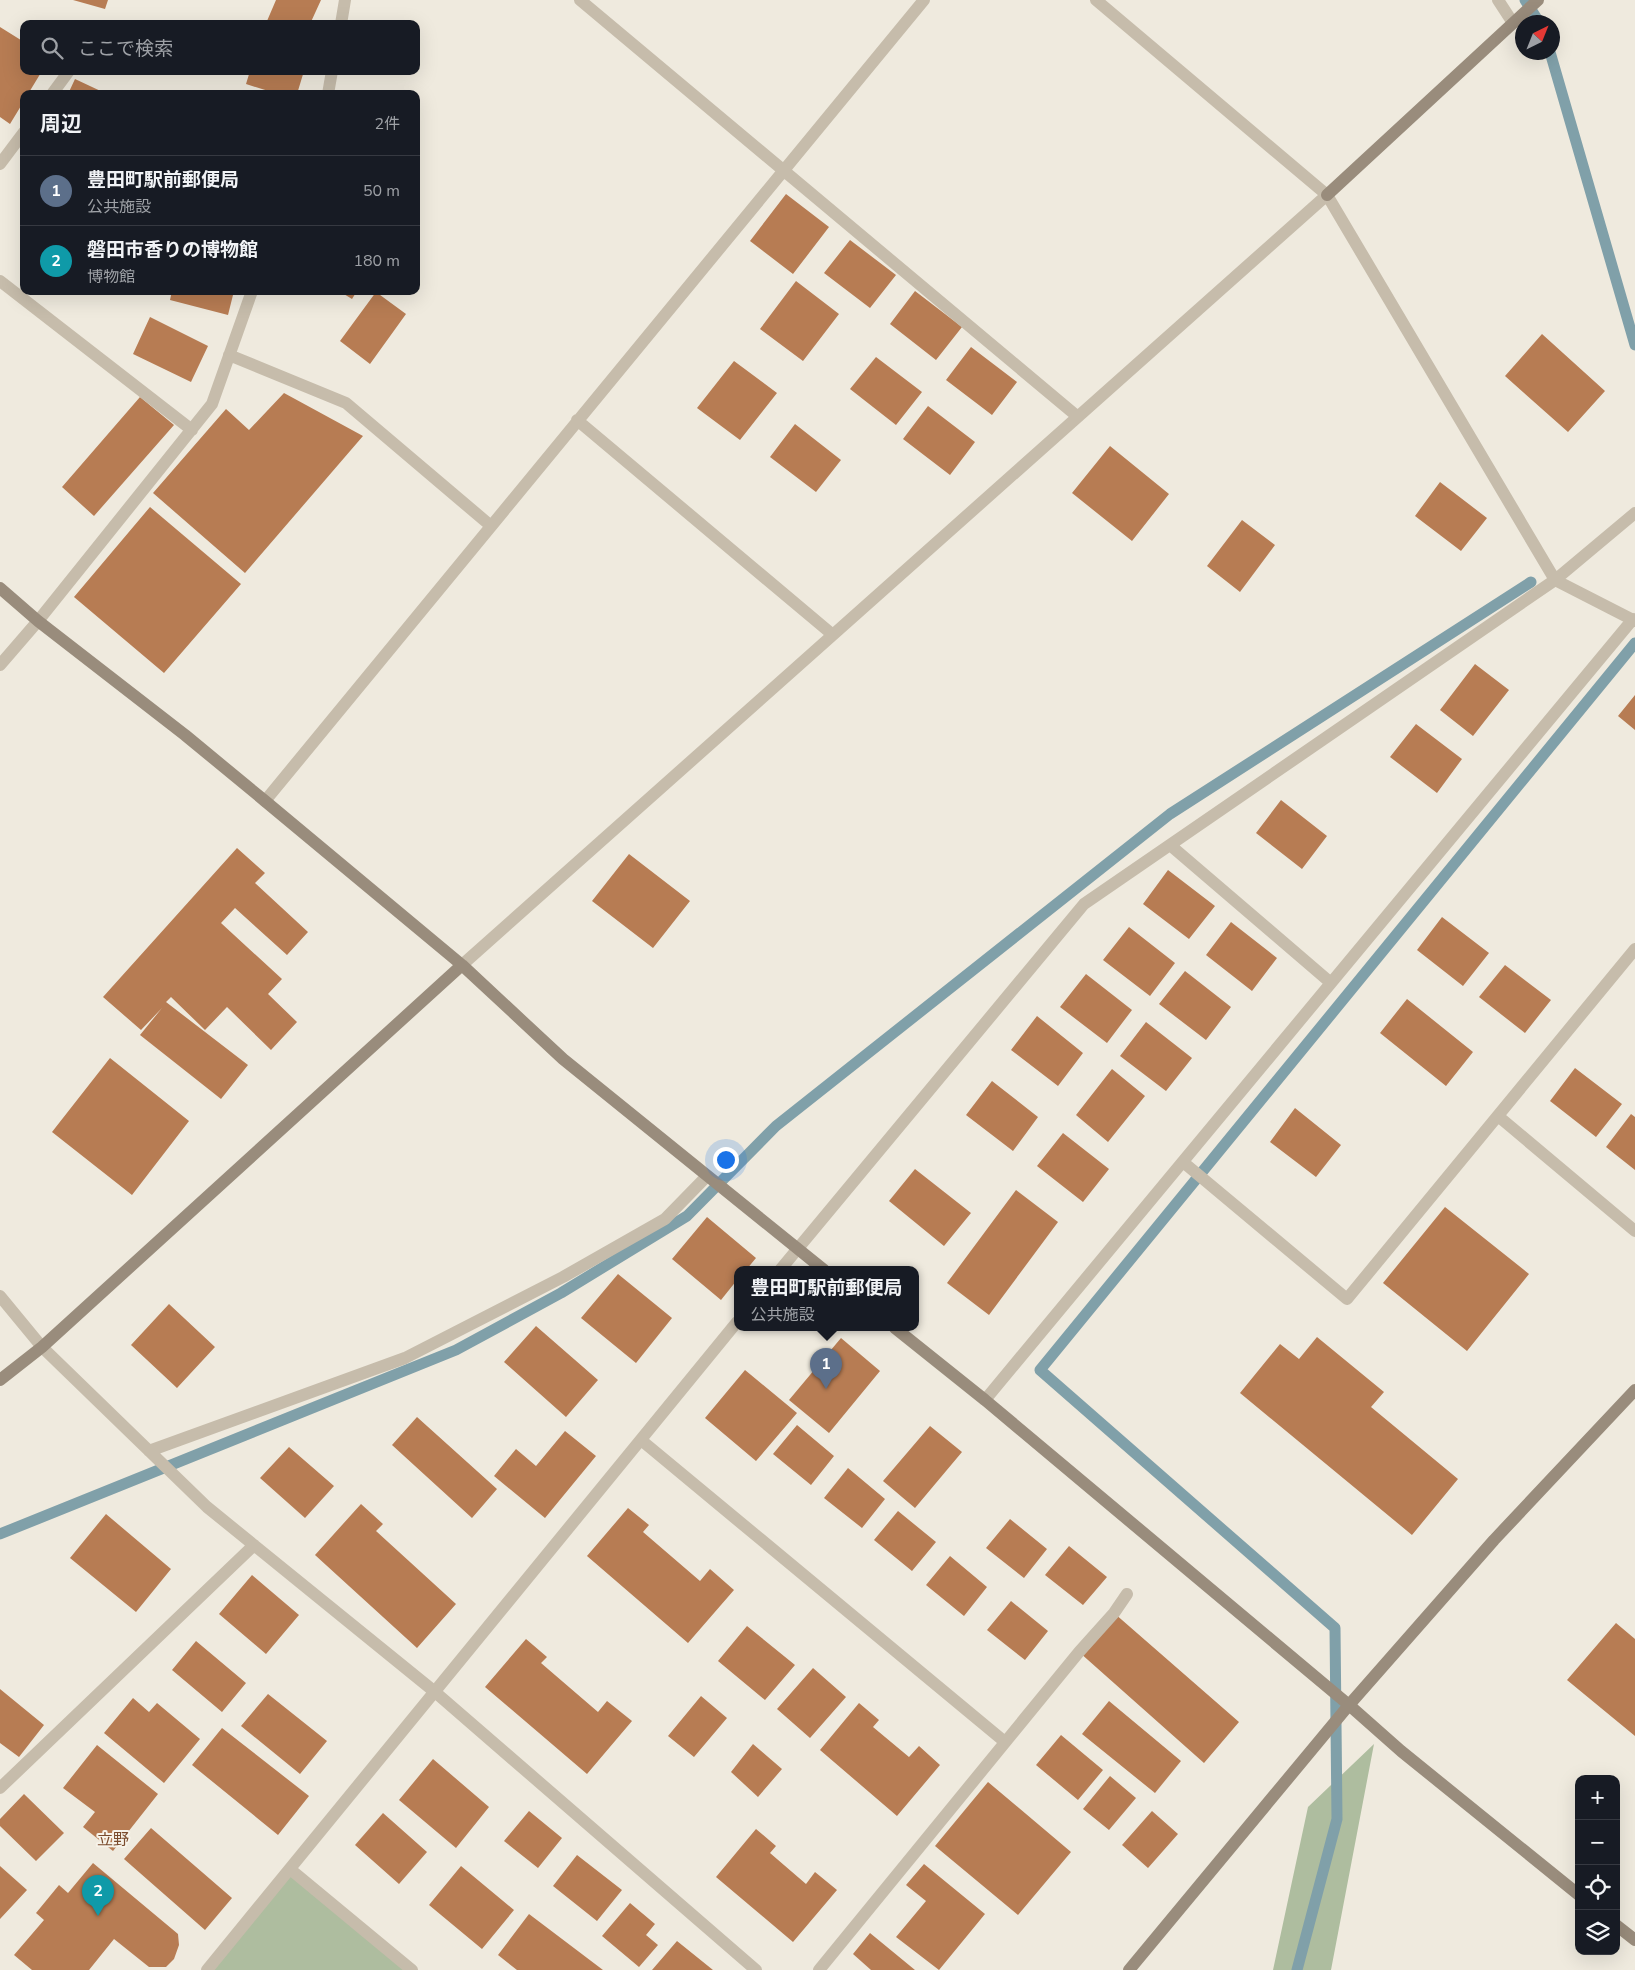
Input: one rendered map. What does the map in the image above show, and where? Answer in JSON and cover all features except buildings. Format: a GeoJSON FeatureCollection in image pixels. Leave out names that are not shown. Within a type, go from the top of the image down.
{"type":"FeatureCollection","features":[{"type":"Feature","properties":{"kind":"street"},"geometry":{"type":"LineString","coordinates":[[342,20],[345,0]]}},
{"type":"Feature","properties":{"kind":"street"},"geometry":{"type":"LineString","coordinates":[[580,0],[1078,417]]}},
{"type":"Feature","properties":{"kind":"street"},"geometry":{"type":"LineString","coordinates":[[265,801],[924,0]]}},
{"type":"Feature","properties":{"kind":"street"},"geometry":{"type":"LineString","coordinates":[[985,1400],[1634,620],[1555,580],[1328,196],[1096,0]]}},
{"type":"Feature","properties":{"kind":"street"},"geometry":{"type":"LineString","coordinates":[[1498,0],[1513,24]]}},
{"type":"Feature","properties":{"kind":"street"},"geometry":{"type":"LineString","coordinates":[[0,1380],[42,1347],[462,965],[1328,196],[1538,0]]}},
{"type":"Feature","properties":{"kind":"street"},"geometry":{"type":"LineString","coordinates":[[55,90],[66,75]]}},
{"type":"Feature","properties":{"kind":"street"},"geometry":{"type":"LineString","coordinates":[[329,90],[331,75]]}},
{"type":"Feature","properties":{"kind":"street"},"geometry":{"type":"LineString","coordinates":[[0,164],[20,137]]}},
{"type":"Feature","properties":{"kind":"street"},"geometry":{"type":"LineString","coordinates":[[0,281],[192,430]]}},
{"type":"Feature","properties":{"kind":"street"},"geometry":{"type":"LineString","coordinates":[[0,666],[212,404],[251,295]]}},
{"type":"Feature","properties":{"kind":"street"},"geometry":{"type":"LineString","coordinates":[[230,355],[346,403],[491,526]]}},
{"type":"Feature","properties":{"kind":"street"},"geometry":{"type":"LineString","coordinates":[[577,420],[833,635]]}},
{"type":"Feature","properties":{"kind":"street"},"geometry":{"type":"LineString","coordinates":[[783,1266],[1084,904],[1555,580],[1635,513]]}},
{"type":"Feature","properties":{"kind":"street"},"geometry":{"type":"LineString","coordinates":[[0,588],[265,801],[462,965],[562,1058],[819,1266]]}},
{"type":"Feature","properties":{"kind":"street"},"geometry":{"type":"LineString","coordinates":[[1170,845],[1331,983]]}},
{"type":"Feature","properties":{"kind":"street"},"geometry":{"type":"LineString","coordinates":[[1182,1162],[1348,1299],[1635,949]]}},
{"type":"Feature","properties":{"kind":"street"},"geometry":{"type":"LineString","coordinates":[[1498,1116],[1635,1231]]}},
{"type":"Feature","properties":{"kind":"street"},"geometry":{"type":"LineString","coordinates":[[149,1451],[405,1358],[562,1277],[665,1219],[707,1176]]}},
{"type":"Feature","properties":{"kind":"street"},"geometry":{"type":"LineString","coordinates":[[0,1296],[42,1347],[207,1506],[435,1692],[756,1970]]}},
{"type":"Feature","properties":{"kind":"street"},"geometry":{"type":"LineString","coordinates":[[207,1970],[734,1326]]}},
{"type":"Feature","properties":{"kind":"street"},"geometry":{"type":"LineString","coordinates":[[899,1331],[985,1400],[1349,1705],[1401,1751],[1575,1892]]}},
{"type":"Feature","properties":{"kind":"street"},"geometry":{"type":"LineString","coordinates":[[1129,1970],[1349,1705],[1494,1540],[1635,1390]]}},
{"type":"Feature","properties":{"kind":"street"},"geometry":{"type":"LineString","coordinates":[[641,1440],[1006,1742]]}},
{"type":"Feature","properties":{"kind":"street"},"geometry":{"type":"LineString","coordinates":[[0,1788],[254,1545]]}},
{"type":"Feature","properties":{"kind":"street"},"geometry":{"type":"LineString","coordinates":[[819,1970],[1114,1613],[1127,1594]]}},
{"type":"Feature","properties":{"kind":"street"},"geometry":{"type":"LineString","coordinates":[[290,1869],[412,1970]]}},
{"type":"Feature","properties":{"kind":"street"},"geometry":{"type":"LineString","coordinates":[[1620,1928],[1635,1940]]}},
{"type":"Feature","properties":{"kind":"green space"},"geometry":{"type":"Polygon","coordinates":[[[1374,1744],[1331,1970],[1273,1970],[1308,1807],[1374,1744]]]}},
{"type":"Feature","properties":{"kind":"green space"},"geometry":{"type":"Polygon","coordinates":[[[290,1869],[412,1970],[207,1970],[290,1869]]]}},
{"type":"Feature","properties":{"kind":"waterway"},"geometry":{"type":"LineString","coordinates":[[1525,0],[1535,15]]}},
{"type":"Feature","properties":{"kind":"waterway"},"geometry":{"type":"LineString","coordinates":[[1552,60],[1635,345]]}},
{"type":"Feature","properties":{"kind":"waterway"},"geometry":{"type":"LineString","coordinates":[[0,1534],[456,1350],[561,1293],[687,1216],[776,1126],[1170,814],[1531,582]]}},
{"type":"Feature","properties":{"kind":"waterway"},"geometry":{"type":"LineString","coordinates":[[1297,1970],[1337,1819],[1335,1628],[1040,1370],[1635,643]]}},
{"type":"Feature","properties":{"kind":"place","name":"豊田町駅前郵便局"},"geometry":{"type":"Point","coordinates":[826,1389]}},
{"type":"Feature","properties":{"kind":"place","name":"磐田市香りの博物館"},"geometry":{"type":"Point","coordinates":[98,1916]}},
{"type":"Feature","properties":{"kind":"district","name":"立野"},"geometry":{"type":"Point","coordinates":[113,1840]}}]}
